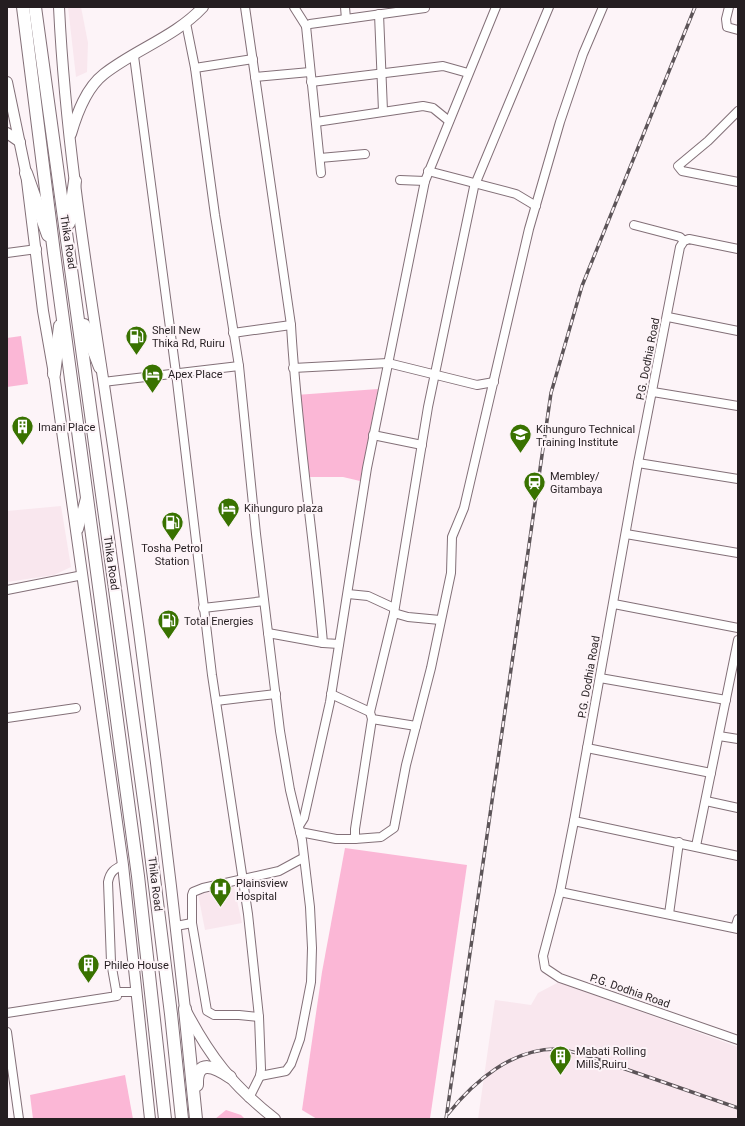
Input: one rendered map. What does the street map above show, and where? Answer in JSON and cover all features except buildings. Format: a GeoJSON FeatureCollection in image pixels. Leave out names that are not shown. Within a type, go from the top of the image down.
{"type":"FeatureCollection","features":[{"type":"Feature","properties":{"kind":"highway","name":"Thika Road"},"geometry":{"type":"LineString","coordinates":[[24,7],[54,253],[138,876],[165,1119]]}},
{"type":"Feature","properties":{"kind":"highway","name":"Thika Road"},"geometry":{"type":"LineString","coordinates":[[35,7],[59,191],[78,307],[87,390],[147,822],[171,1014],[182,1119]]}},
{"type":"Feature","properties":{"kind":"highway"},"geometry":{"type":"LineString","coordinates":[[26,173],[54,253]]}},
{"type":"Feature","properties":{"kind":"highway"},"geometry":{"type":"LineString","coordinates":[[67,233],[75,181]]}},
{"type":"Feature","properties":{"kind":"highway"},"geometry":{"type":"LineString","coordinates":[[78,307],[100,367]]}},
{"type":"Feature","properties":{"kind":"highway"},"geometry":{"type":"LineString","coordinates":[[54,374],[62,308]]}},
{"type":"Feature","properties":{"kind":"highway"},"geometry":{"type":"LineString","coordinates":[[186,1009],[197,1119]]}},
{"type":"Feature","properties":{"kind":"highway"},"geometry":{"type":"LineString","coordinates":[[197,1119],[198,1072],[201,1069],[208,1067],[218,1069],[230,1077]]}},
{"type":"Feature","properties":{"kind":"main road","name":"Thika Road"},"geometry":{"type":"LineString","coordinates":[[59,7],[66,113],[100,367],[130,572],[186,1009]]}},
{"type":"Feature","properties":{"kind":"main road"},"geometry":{"type":"LineString","coordinates":[[70,139],[77,113],[91,88],[104,74],[186,23],[203,7]]}},
{"type":"Feature","properties":{"kind":"main road"},"geometry":{"type":"LineString","coordinates":[[7,82],[26,173],[37,249],[43,311],[54,374],[123,865],[135,992],[150,1119]]}},
{"type":"Feature","properties":{"kind":"main road"},"geometry":{"type":"LineString","coordinates":[[7,133],[20,142]]}},
{"type":"Feature","properties":{"kind":"main road"},"geometry":{"type":"LineString","coordinates":[[77,535],[87,496]]}},
{"type":"Feature","properties":{"kind":"main road"},"geometry":{"type":"LineString","coordinates":[[186,1009],[214,1059],[249,1098],[275,1119]]}},
{"type":"Feature","properties":{"kind":"street"},"geometry":{"type":"LineString","coordinates":[[245,7],[291,325],[293,368],[318,575],[323,643]]}},
{"type":"Feature","properties":{"kind":"street"},"geometry":{"type":"LineString","coordinates":[[294,7],[306,26],[321,173]]}},
{"type":"Feature","properties":{"kind":"street"},"geometry":{"type":"LineString","coordinates":[[345,7],[346,19]]}},
{"type":"Feature","properties":{"kind":"street"},"geometry":{"type":"LineString","coordinates":[[300,829],[304,818],[331,694],[348,594],[359,510],[425,181],[496,7]]}},
{"type":"Feature","properties":{"kind":"street"},"geometry":{"type":"LineString","coordinates":[[355,839],[355,829],[371,716],[394,610],[434,375],[475,184],[549,7]]}},
{"type":"Feature","properties":{"kind":"street"},"geometry":{"type":"LineString","coordinates":[[300,829],[336,839],[355,839],[381,837],[394,828],[416,726],[431,668],[451,573],[452,537],[464,508],[519,270],[560,122],[583,54],[602,7]]}},
{"type":"Feature","properties":{"kind":"street"},"geometry":{"type":"LineString","coordinates":[[729,7],[726,19],[727,28],[738,30]]}},
{"type":"Feature","properties":{"kind":"street"},"geometry":{"type":"LineString","coordinates":[[306,26],[310,24],[424,8]]}},
{"type":"Feature","properties":{"kind":"street"},"geometry":{"type":"LineString","coordinates":[[380,14],[383,111]]}},
{"type":"Feature","properties":{"kind":"street"},"geometry":{"type":"LineString","coordinates":[[186,23],[195,68],[214,215],[239,366],[249,472],[280,731],[293,806],[300,829],[310,907],[312,948],[311,982],[303,1027],[294,1058],[288,1068],[281,1073],[260,1076]]}},
{"type":"Feature","properties":{"kind":"street"},"geometry":{"type":"LineString","coordinates":[[134,56],[176,373],[216,701],[243,879],[259,1017],[260,1076],[249,1098]]}},
{"type":"Feature","properties":{"kind":"street"},"geometry":{"type":"LineString","coordinates":[[195,68],[252,59]]}},
{"type":"Feature","properties":{"kind":"street"},"geometry":{"type":"LineString","coordinates":[[312,82],[442,66],[468,73]]}},
{"type":"Feature","properties":{"kind":"street"},"geometry":{"type":"LineString","coordinates":[[255,77],[310,72]]}},
{"type":"Feature","properties":{"kind":"street"},"geometry":{"type":"LineString","coordinates":[[316,122],[423,106],[433,108],[449,121]]}},
{"type":"Feature","properties":{"kind":"street"},"geometry":{"type":"LineString","coordinates":[[738,111],[678,166],[682,171],[738,182]]}},
{"type":"Feature","properties":{"kind":"street"},"geometry":{"type":"LineString","coordinates":[[320,158],[365,154]]}},
{"type":"Feature","properties":{"kind":"street"},"geometry":{"type":"LineString","coordinates":[[428,171],[523,197],[536,206]]}},
{"type":"Feature","properties":{"kind":"street"},"geometry":{"type":"LineString","coordinates":[[400,180],[425,181]]}},
{"type":"Feature","properties":{"kind":"street"},"geometry":{"type":"LineString","coordinates":[[634,225],[680,237],[684,241],[689,239],[738,249]]}},
{"type":"Feature","properties":{"kind":"street","name":"P.G. Dodhia Road"},"geometry":{"type":"LineString","coordinates":[[684,241],[680,247],[668,317],[638,463],[614,604],[560,892],[543,956],[543,963],[550,972],[560,978],[738,1040]]}},
{"type":"Feature","properties":{"kind":"street"},"geometry":{"type":"LineString","coordinates":[[7,253],[37,249]]}},
{"type":"Feature","properties":{"kind":"street"},"geometry":{"type":"LineString","coordinates":[[668,317],[738,331]]}},
{"type":"Feature","properties":{"kind":"street"},"geometry":{"type":"LineString","coordinates":[[233,333],[291,325]]}},
{"type":"Feature","properties":{"kind":"street"},"geometry":{"type":"LineString","coordinates":[[293,368],[388,363],[477,386],[494,382]]}},
{"type":"Feature","properties":{"kind":"street"},"geometry":{"type":"LineString","coordinates":[[103,382],[239,366]]}},
{"type":"Feature","properties":{"kind":"street"},"geometry":{"type":"LineString","coordinates":[[653,392],[738,406]]}},
{"type":"Feature","properties":{"kind":"street"},"geometry":{"type":"LineString","coordinates":[[373,435],[422,445]]}},
{"type":"Feature","properties":{"kind":"street"},"geometry":{"type":"LineString","coordinates":[[638,463],[738,479]]}},
{"type":"Feature","properties":{"kind":"street"},"geometry":{"type":"LineString","coordinates":[[626,534],[738,553]]}},
{"type":"Feature","properties":{"kind":"street"},"geometry":{"type":"LineString","coordinates":[[7,590],[83,575]]}},
{"type":"Feature","properties":{"kind":"street"},"geometry":{"type":"LineString","coordinates":[[348,594],[368,596],[408,617],[440,620]]}},
{"type":"Feature","properties":{"kind":"street"},"geometry":{"type":"LineString","coordinates":[[204,608],[264,601]]}},
{"type":"Feature","properties":{"kind":"street"},"geometry":{"type":"LineString","coordinates":[[614,604],[738,628]]}},
{"type":"Feature","properties":{"kind":"street"},"geometry":{"type":"LineString","coordinates":[[268,633],[323,643],[339,644]]}},
{"type":"Feature","properties":{"kind":"street"},"geometry":{"type":"LineString","coordinates":[[696,846],[726,700],[736,664],[738,640]]}},
{"type":"Feature","properties":{"kind":"street"},"geometry":{"type":"LineString","coordinates":[[600,678],[726,700]]}},
{"type":"Feature","properties":{"kind":"street"},"geometry":{"type":"LineString","coordinates":[[216,701],[276,694]]}},
{"type":"Feature","properties":{"kind":"street"},"geometry":{"type":"LineString","coordinates":[[331,694],[371,716],[416,726]]}},
{"type":"Feature","properties":{"kind":"street"},"geometry":{"type":"LineString","coordinates":[[7,718],[76,708]]}},
{"type":"Feature","properties":{"kind":"street"},"geometry":{"type":"LineString","coordinates":[[719,736],[738,739]]}},
{"type":"Feature","properties":{"kind":"street"},"geometry":{"type":"LineString","coordinates":[[587,748],[711,773]]}},
{"type":"Feature","properties":{"kind":"street"},"geometry":{"type":"LineString","coordinates":[[706,801],[738,808]]}},
{"type":"Feature","properties":{"kind":"street"},"geometry":{"type":"LineString","coordinates":[[293,806],[307,802]]}},
{"type":"Feature","properties":{"kind":"street"},"geometry":{"type":"LineString","coordinates":[[574,820],[738,856]]}},
{"type":"Feature","properties":{"kind":"street"},"geometry":{"type":"LineString","coordinates":[[669,914],[679,842]]}},
{"type":"Feature","properties":{"kind":"street"},"geometry":{"type":"LineString","coordinates":[[259,1017],[214,1015],[207,1011],[192,923],[191,902],[193,892],[279,871],[303,858]]}},
{"type":"Feature","properties":{"kind":"street"},"geometry":{"type":"LineString","coordinates":[[7,1013],[116,996],[111,962],[108,882],[109,876],[114,868],[123,865]]}},
{"type":"Feature","properties":{"kind":"street"},"geometry":{"type":"LineString","coordinates":[[560,892],[737,929],[738,919]]}},
{"type":"Feature","properties":{"kind":"street"},"geometry":{"type":"LineString","coordinates":[[176,926],[192,923]]}},
{"type":"Feature","properties":{"kind":"street"},"geometry":{"type":"LineString","coordinates":[[116,992],[135,992]]}},
{"type":"Feature","properties":{"kind":"street"},"geometry":{"type":"LineString","coordinates":[[7,1032],[19,1119]]}},
{"type":"Feature","properties":{"kind":"shaded area"},"geometry":{"type":"Polygon","coordinates":[[[68,7],[81,7],[88,43],[87,72],[76,77],[68,7]]]}},
{"type":"Feature","properties":{"kind":"shaded area"},"geometry":{"type":"Polygon","coordinates":[[[21,336],[28,384],[7,387],[7,338],[21,336]]]}},
{"type":"Feature","properties":{"kind":"shaded area"},"geometry":{"type":"Polygon","coordinates":[[[378,389],[360,481],[343,477],[305,477],[296,395],[378,389]]]}},
{"type":"Feature","properties":{"kind":"shaded area"},"geometry":{"type":"Polygon","coordinates":[[[61,506],[71,567],[54,575],[7,582],[7,511],[61,506]]]}},
{"type":"Feature","properties":{"kind":"shaded area"},"geometry":{"type":"Polygon","coordinates":[[[345,848],[467,865],[430,1119],[317,1119],[302,1110],[322,972],[345,848]]]}},
{"type":"Feature","properties":{"kind":"shaded area","name":"Plainsview Hospital"},"geometry":{"type":"Polygon","coordinates":[[[234,887],[242,923],[205,930],[198,894],[234,887]]]}},
{"type":"Feature","properties":{"kind":"shaded area"},"geometry":{"type":"Polygon","coordinates":[[[559,982],[738,1047],[738,1119],[478,1119],[495,1000],[531,1005],[538,993],[559,982]]]}},
{"type":"Feature","properties":{"kind":"shaded area"},"geometry":{"type":"Polygon","coordinates":[[[125,1075],[133,1119],[33,1119],[30,1095],[125,1075]]]}},
{"type":"Feature","properties":{"kind":"shaded area"},"geometry":{"type":"Polygon","coordinates":[[[226,1110],[241,1115],[245,1119],[215,1119],[226,1110]]]}},
{"type":"Feature","properties":{"kind":"railway"},"geometry":{"type":"LineString","coordinates":[[446,1119],[551,393],[582,286],[695,7]]}},
{"type":"Feature","properties":{"kind":"railway"},"geometry":{"type":"LineString","coordinates":[[448,1114],[482,1079],[510,1060],[541,1050],[558,1049],[585,1055],[738,1108]]}},
{"type":"Feature","properties":{"kind":"place","name":"Shell New Thika Rd, Ruiru"},"geometry":{"type":"Point","coordinates":[136,356]}},
{"type":"Feature","properties":{"kind":"place","name":"Apex Place"},"geometry":{"type":"Point","coordinates":[152,394]}},
{"type":"Feature","properties":{"kind":"place","name":"Imani Place"},"geometry":{"type":"Point","coordinates":[23,446]}},
{"type":"Feature","properties":{"kind":"place","name":"Kihunguro Technical Training Institute"},"geometry":{"type":"Point","coordinates":[520,454]}},
{"type":"Feature","properties":{"kind":"place","name":"Membley/ Gitambaya"},"geometry":{"type":"Point","coordinates":[535,502]}},
{"type":"Feature","properties":{"kind":"place","name":"Kihunguro plaza"},"geometry":{"type":"Point","coordinates":[228,528]}},
{"type":"Feature","properties":{"kind":"place","name":"Tosha Petrol Station"},"geometry":{"type":"Point","coordinates":[172,542]}},
{"type":"Feature","properties":{"kind":"place","name":"Total Energies"},"geometry":{"type":"Point","coordinates":[168,640]}},
{"type":"Feature","properties":{"kind":"place","name":"Plainsview Hospital"},"geometry":{"type":"Point","coordinates":[220,908]}},
{"type":"Feature","properties":{"kind":"place","name":"Phileo House"},"geometry":{"type":"Point","coordinates":[89,984]}},
{"type":"Feature","properties":{"kind":"place","name":"Mabati Rolling Mills,Ruiru"},"geometry":{"type":"Point","coordinates":[560,1076]}}]}
